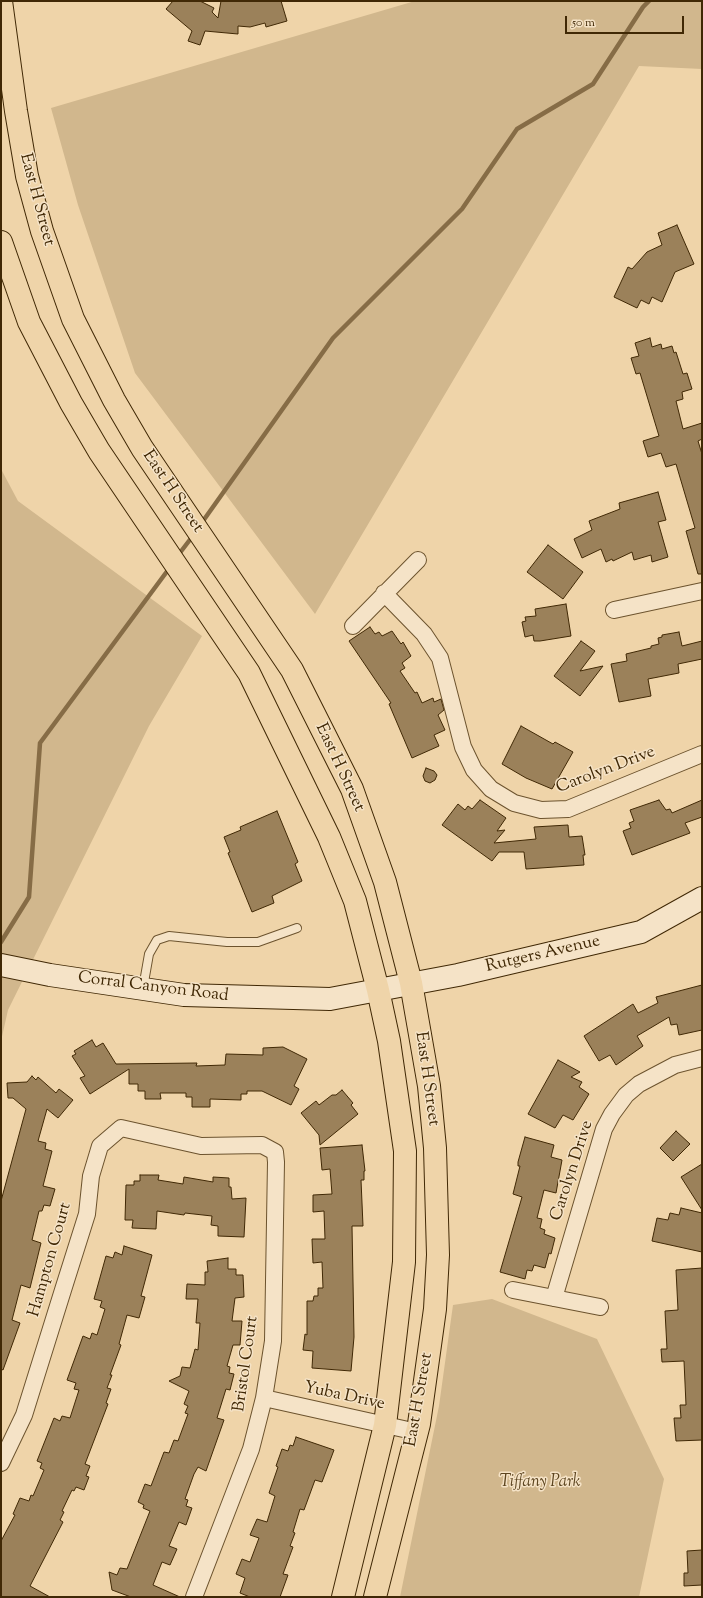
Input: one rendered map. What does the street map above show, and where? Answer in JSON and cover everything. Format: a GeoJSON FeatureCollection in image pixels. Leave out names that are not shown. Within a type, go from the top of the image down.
{"type":"FeatureCollection","features":[{"type":"Feature","properties":{"kind":"main road","name":"East H Street"},"geometry":{"type":"LineString","coordinates":[[1,1],[16,111],[27,176],[42,231],[73,319],[114,400],[142,448],[292,670],[352,789],[385,882],[410,983],[429,1086],[434,1132],[438,1255],[435,1309],[417,1432],[375,1597]]}},
{"type":"Feature","properties":{"kind":"main road","name":"East H Street"},"geometry":{"type":"LineString","coordinates":[[1,242],[29,322],[71,403],[99,451],[249,673],[329,836],[355,901],[378,990],[389,1041],[405,1151],[404,1262],[385,1425],[343,1597]]}},
{"type":"Feature","properties":{"kind":"main road","name":"Rutgers Avenue"},"geometry":{"type":"LineString","coordinates":[[378,990],[458,975],[641,932],[702,898]]}},
{"type":"Feature","properties":{"kind":"main road","name":"Corral Canyon Road"},"geometry":{"type":"LineString","coordinates":[[1,964],[50,975],[184,995],[330,999],[378,990]]}},
{"type":"Feature","properties":{"kind":"street"},"geometry":{"type":"LineString","coordinates":[[352,626],[418,560]]}},
{"type":"Feature","properties":{"kind":"street"},"geometry":{"type":"LineString","coordinates":[[614,610],[702,591]]}},
{"type":"Feature","properties":{"kind":"street","name":"Carolyn Drive"},"geometry":{"type":"LineString","coordinates":[[384,593],[424,634],[440,658],[464,747],[474,770],[491,789],[514,803],[540,810],[568,809],[702,754]]}},
{"type":"Feature","properties":{"kind":"street","name":"Carolyn Drive"},"geometry":{"type":"LineString","coordinates":[[554,1298],[604,1129],[612,1114],[626,1095],[639,1084],[675,1065],[702,1058]]}},
{"type":"Feature","properties":{"kind":"street","name":"Hampton Court"},"geometry":{"type":"LineString","coordinates":[[1,1463],[24,1415],[87,1214],[91,1176],[100,1146],[121,1128],[201,1146]]}},
{"type":"Feature","properties":{"kind":"street","name":"Bristol Court"},"geometry":{"type":"LineString","coordinates":[[194,1597],[251,1449],[264,1398],[273,1341],[276,1162],[275,1152],[262,1145],[201,1146]]}},
{"type":"Feature","properties":{"kind":"street"},"geometry":{"type":"LineString","coordinates":[[513,1290],[600,1307]]}},
{"type":"Feature","properties":{"kind":"street","name":"Yuba Drive"},"geometry":{"type":"LineString","coordinates":[[264,1398],[417,1432]]}},
{"type":"Feature","properties":{"kind":"lane"},"geometry":{"type":"LineString","coordinates":[[143,989],[149,954],[157,940],[169,936],[227,942],[258,942],[297,928]]}},
{"type":"Feature","properties":{"kind":"green space"},"geometry":{"type":"Polygon","coordinates":[[[415,1],[702,1],[702,69],[639,66],[315,614],[135,373],[78,205],[51,108],[415,1]]]}},
{"type":"Feature","properties":{"kind":"green space"},"geometry":{"type":"Polygon","coordinates":[[[1,469],[18,501],[202,636],[149,726],[8,1010],[1,1041],[1,469]]]}},
{"type":"Feature","properties":{"kind":"green space","name":"Tiffany Park"},"geometry":{"type":"Polygon","coordinates":[[[492,1299],[597,1339],[664,1479],[639,1597],[400,1597],[439,1406],[453,1305],[492,1299]]]}},
{"type":"Feature","properties":{"kind":"building"},"geometry":{"type":"Polygon","coordinates":[[[173,1],[200,1],[214,8],[212,12],[218,18],[221,1],[281,1],[287,21],[266,27],[265,23],[250,27],[238,26],[238,34],[205,31],[200,45],[188,41],[192,31],[166,9],[173,1]]]}},
{"type":"Feature","properties":{"kind":"building"},"geometry":{"type":"Polygon","coordinates":[[[677,225],[694,264],[675,272],[662,302],[652,297],[649,304],[641,300],[637,308],[614,297],[628,267],[632,269],[647,252],[662,245],[658,233],[677,225]]]}},
{"type":"Feature","properties":{"kind":"building"},"geometry":{"type":"Polygon","coordinates":[[[650,338],[652,347],[661,344],[662,349],[672,346],[674,353],[676,352],[683,374],[687,373],[692,389],[682,392],[683,399],[676,401],[683,429],[702,423],[702,439],[698,441],[702,454],[702,574],[698,574],[686,531],[695,528],[676,464],[666,467],[661,453],[648,457],[643,441],[659,436],[640,373],[636,374],[631,358],[639,356],[635,343],[650,338]]]}},
{"type":"Feature","properties":{"kind":"building"},"geometry":{"type":"Polygon","coordinates":[[[658,492],[666,520],[658,522],[668,557],[652,562],[651,555],[634,560],[632,552],[613,561],[612,559],[606,562],[601,549],[582,558],[574,539],[592,530],[589,521],[620,509],[619,503],[658,492]]]}},
{"type":"Feature","properties":{"kind":"building"},"geometry":{"type":"Polygon","coordinates":[[[548,545],[583,572],[563,599],[527,572],[548,545]]]}},
{"type":"Feature","properties":{"kind":"building"},"geometry":{"type":"Polygon","coordinates":[[[566,604],[571,636],[540,641],[534,641],[533,635],[525,637],[522,622],[526,621],[525,617],[536,616],[535,609],[566,604]]]}},
{"type":"Feature","properties":{"kind":"building"},"geometry":{"type":"Polygon","coordinates":[[[370,627],[375,634],[379,632],[382,636],[392,631],[401,644],[403,642],[411,656],[402,663],[405,668],[400,671],[415,693],[417,692],[422,703],[433,698],[434,702],[441,699],[444,710],[438,715],[445,730],[434,735],[439,746],[412,758],[389,704],[391,703],[349,641],[370,627]]]}},
{"type":"Feature","properties":{"kind":"building"},"geometry":{"type":"Polygon","coordinates":[[[679,632],[682,646],[702,641],[702,659],[678,664],[679,673],[648,679],[651,696],[619,702],[611,664],[627,661],[626,654],[651,648],[651,646],[659,644],[658,638],[662,637],[662,635],[679,632]]]}},
{"type":"Feature","properties":{"kind":"building"},"geometry":{"type":"Polygon","coordinates":[[[581,641],[595,651],[580,671],[603,666],[580,696],[554,676],[581,641]]]}},
{"type":"Feature","properties":{"kind":"building"},"geometry":{"type":"Polygon","coordinates":[[[521,726],[553,744],[555,742],[573,752],[552,789],[526,778],[502,764],[521,726]]]}},
{"type":"Feature","properties":{"kind":"building"},"geometry":{"type":"Polygon","coordinates":[[[426,768],[434,771],[437,775],[435,780],[430,783],[425,781],[423,776],[426,768]]]}},
{"type":"Feature","properties":{"kind":"building"},"geometry":{"type":"Polygon","coordinates":[[[480,800],[506,818],[497,831],[505,830],[494,843],[536,839],[534,827],[568,825],[569,837],[582,836],[585,855],[583,855],[584,865],[526,869],[524,852],[499,852],[492,861],[442,825],[458,804],[465,810],[468,806],[472,809],[480,800]]]}},
{"type":"Feature","properties":{"kind":"building"},"geometry":{"type":"Polygon","coordinates":[[[659,800],[666,810],[670,809],[672,813],[702,800],[702,817],[685,823],[690,833],[632,855],[623,831],[631,828],[629,823],[634,821],[630,810],[659,800]]]}},
{"type":"Feature","properties":{"kind":"building"},"geometry":{"type":"Polygon","coordinates":[[[277,811],[298,862],[295,864],[302,881],[272,896],[274,903],[252,912],[228,853],[230,852],[224,837],[241,830],[240,827],[277,811]]]}},
{"type":"Feature","properties":{"kind":"building"},"geometry":{"type":"Polygon","coordinates":[[[702,985],[702,1030],[679,1035],[677,1024],[671,1025],[669,1017],[637,1036],[643,1046],[616,1065],[610,1055],[599,1061],[584,1036],[633,1004],[638,1013],[658,1003],[656,997],[702,985]]]}},
{"type":"Feature","properties":{"kind":"building"},"geometry":{"type":"Polygon","coordinates":[[[92,1040],[96,1047],[103,1043],[116,1064],[197,1063],[196,1066],[225,1065],[226,1054],[263,1055],[263,1048],[283,1047],[307,1059],[294,1086],[299,1089],[291,1105],[262,1091],[247,1091],[247,1094],[241,1094],[241,1100],[210,1099],[210,1107],[192,1107],[192,1097],[186,1097],[186,1093],[160,1093],[161,1099],[145,1099],[145,1091],[138,1091],[138,1084],[129,1084],[129,1069],[90,1094],[80,1078],[85,1076],[72,1056],[76,1054],[74,1051],[92,1040]]]}},
{"type":"Feature","properties":{"kind":"building"},"geometry":{"type":"Polygon","coordinates":[[[558,1060],[580,1072],[571,1077],[582,1082],[579,1087],[589,1094],[573,1120],[563,1115],[555,1128],[528,1114],[558,1060]]]}},
{"type":"Feature","properties":{"kind":"building"},"geometry":{"type":"Polygon","coordinates":[[[32,1076],[36,1080],[38,1077],[56,1093],[59,1089],[73,1100],[58,1118],[47,1109],[38,1141],[46,1143],[45,1149],[52,1151],[43,1186],[55,1189],[50,1206],[44,1205],[42,1211],[39,1211],[32,1240],[41,1243],[30,1288],[21,1285],[12,1320],[20,1323],[3,1370],[1,1369],[1,1201],[26,1109],[13,1098],[8,1098],[7,1083],[27,1082],[32,1076]]]}},
{"type":"Feature","properties":{"kind":"building"},"geometry":{"type":"Polygon","coordinates":[[[342,1090],[353,1103],[351,1105],[358,1114],[320,1145],[319,1135],[301,1113],[316,1101],[319,1105],[332,1095],[336,1095],[342,1090]]]}},
{"type":"Feature","properties":{"kind":"building"},"geometry":{"type":"Polygon","coordinates":[[[676,1131],[690,1144],[673,1161],[660,1148],[676,1131]]]}},
{"type":"Feature","properties":{"kind":"building"},"geometry":{"type":"Polygon","coordinates":[[[525,1137],[554,1145],[551,1157],[562,1160],[556,1193],[544,1190],[537,1218],[542,1219],[540,1228],[545,1230],[544,1234],[555,1238],[551,1254],[549,1253],[545,1268],[534,1265],[532,1271],[527,1270],[525,1279],[500,1272],[522,1197],[513,1194],[520,1166],[518,1166],[518,1162],[525,1137]]]}},
{"type":"Feature","properties":{"kind":"building"},"geometry":{"type":"Polygon","coordinates":[[[362,1145],[365,1171],[364,1180],[361,1180],[363,1226],[352,1226],[354,1337],[351,1371],[312,1368],[313,1351],[303,1350],[305,1334],[307,1335],[307,1301],[313,1301],[314,1296],[318,1296],[318,1288],[323,1288],[322,1262],[313,1263],[312,1239],[325,1239],[324,1211],[313,1212],[313,1195],[332,1194],[330,1169],[322,1170],[320,1148],[362,1145]]]}},
{"type":"Feature","properties":{"kind":"building"},"geometry":{"type":"Polygon","coordinates":[[[702,1164],[702,1210],[681,1177],[702,1164]]]}},
{"type":"Feature","properties":{"kind":"building"},"geometry":{"type":"Polygon","coordinates":[[[140,1175],[159,1175],[158,1180],[183,1184],[184,1177],[213,1182],[213,1177],[229,1178],[229,1187],[231,1187],[232,1199],[246,1198],[244,1237],[218,1236],[218,1226],[211,1225],[212,1216],[185,1213],[184,1215],[157,1211],[156,1229],[132,1228],[133,1220],[125,1220],[126,1185],[134,1185],[134,1181],[140,1181],[140,1175]]]}},
{"type":"Feature","properties":{"kind":"building"},"geometry":{"type":"Polygon","coordinates":[[[681,1208],[702,1213],[702,1252],[652,1241],[657,1218],[668,1220],[670,1213],[679,1215],[681,1208]]]}},
{"type":"Feature","properties":{"kind":"building"},"geometry":{"type":"Polygon","coordinates":[[[124,1246],[152,1255],[141,1296],[145,1297],[139,1318],[127,1315],[119,1344],[121,1345],[107,1388],[111,1389],[106,1403],[108,1404],[85,1464],[90,1466],[86,1476],[89,1477],[84,1490],[76,1487],[74,1491],[72,1490],[62,1511],[64,1512],[60,1520],[63,1522],[30,1586],[50,1597],[1,1597],[1,1541],[15,1515],[13,1514],[20,1498],[29,1501],[31,1495],[33,1496],[44,1470],[40,1468],[42,1463],[37,1461],[54,1418],[60,1421],[62,1416],[70,1418],[79,1390],[74,1389],[76,1383],[67,1380],[83,1336],[90,1339],[92,1333],[97,1335],[105,1309],[100,1307],[102,1301],[94,1299],[106,1256],[113,1258],[115,1252],[122,1255],[124,1246]]]}},
{"type":"Feature","properties":{"kind":"building"},"geometry":{"type":"Polygon","coordinates":[[[228,1258],[228,1269],[236,1269],[236,1275],[243,1275],[244,1297],[235,1298],[232,1321],[242,1321],[240,1345],[233,1345],[227,1366],[230,1367],[229,1373],[234,1374],[230,1390],[226,1389],[217,1418],[224,1420],[206,1471],[198,1467],[194,1474],[185,1499],[188,1500],[186,1506],[192,1508],[186,1525],[179,1522],[169,1546],[177,1549],[170,1565],[162,1562],[153,1585],[180,1597],[131,1597],[112,1590],[109,1572],[117,1575],[120,1568],[127,1569],[150,1511],[143,1508],[144,1505],[138,1502],[145,1484],[151,1486],[164,1452],[169,1453],[174,1440],[178,1441],[188,1414],[185,1413],[188,1406],[184,1404],[189,1391],[169,1381],[180,1376],[182,1367],[190,1368],[195,1349],[198,1350],[200,1323],[196,1323],[198,1299],[186,1299],[187,1284],[205,1285],[205,1272],[208,1272],[207,1261],[228,1258]]]}},
{"type":"Feature","properties":{"kind":"building"},"geometry":{"type":"Polygon","coordinates":[[[702,1268],[702,1440],[676,1441],[674,1418],[681,1418],[680,1405],[686,1405],[684,1361],[662,1362],[661,1349],[667,1349],[665,1311],[678,1310],[676,1270],[702,1268]]]}},
{"type":"Feature","properties":{"kind":"building"},"geometry":{"type":"Polygon","coordinates":[[[296,1437],[334,1450],[322,1482],[315,1480],[304,1510],[300,1509],[293,1532],[295,1533],[290,1546],[293,1547],[283,1574],[288,1575],[280,1597],[250,1597],[240,1593],[245,1578],[236,1574],[242,1559],[250,1562],[259,1538],[250,1535],[257,1519],[267,1522],[275,1496],[269,1493],[278,1467],[276,1466],[282,1449],[288,1451],[290,1445],[293,1446],[296,1437]]]}},
{"type":"Feature","properties":{"kind":"building"},"geometry":{"type":"Polygon","coordinates":[[[702,1550],[702,1585],[684,1586],[684,1573],[688,1573],[687,1551],[702,1550]]]}},
{"type":"Feature","properties":{"kind":"waterway"},"geometry":{"type":"LineString","coordinates":[[203,521],[333,338],[462,209],[517,129],[593,84],[643,7],[649,1]]}},
{"type":"Feature","properties":{"kind":"waterway"},"geometry":{"type":"LineString","coordinates":[[179,554],[192,537]]}},
{"type":"Feature","properties":{"kind":"waterway"},"geometry":{"type":"LineString","coordinates":[[1,942],[29,897],[40,743],[168,570]]}}]}
